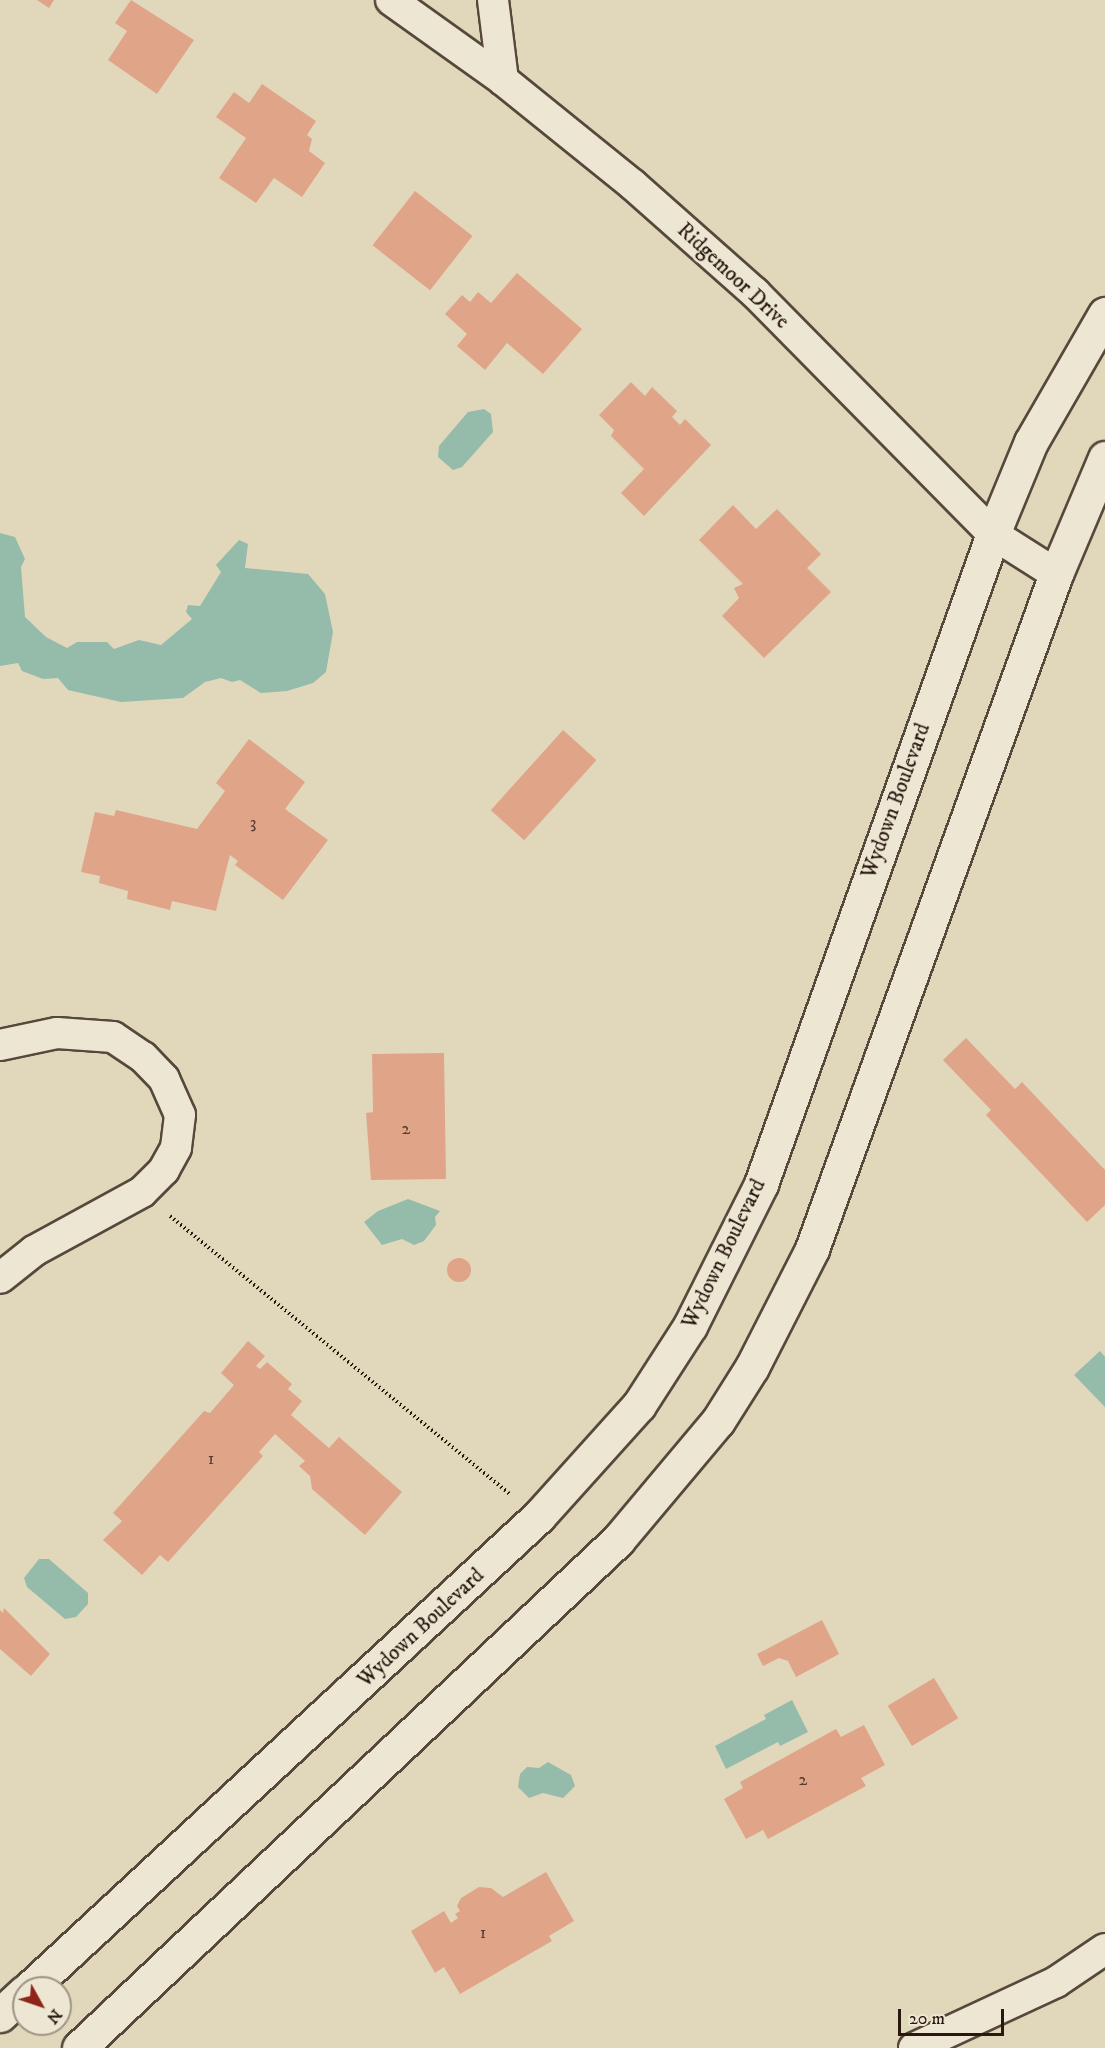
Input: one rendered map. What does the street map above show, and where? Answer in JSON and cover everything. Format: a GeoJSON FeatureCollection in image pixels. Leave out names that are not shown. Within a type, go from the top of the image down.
{"type":"FeatureCollection","features":[{"type":"Feature","properties":{"kind":"street","name":"Ridgemoor Drive"},"geometry":{"type":"LineString","coordinates":[[391,0],[502,80],[633,185],[754,293],[993,534],[1056,574]]}},
{"type":"Feature","properties":{"kind":"street"},"geometry":{"type":"LineString","coordinates":[[493,0],[502,80]]}},
{"type":"Feature","properties":{"kind":"street","name":"Wydown Boulevard"},"geometry":{"type":"LineString","coordinates":[[43,1976],[481,1573],[586,1468],[639,1405],[690,1326],[761,1184],[993,534],[1031,442],[1105,314]]}},
{"type":"Feature","properties":{"kind":"street"},"geometry":{"type":"LineString","coordinates":[[79,2048],[618,1540],[718,1421],[785,1305],[829,1207],[1056,574],[1105,458]]}},
{"type":"Feature","properties":{"kind":"street"},"geometry":{"type":"LineString","coordinates":[[0,1045],[57,1033],[113,1037],[143,1057],[164,1079],[180,1115],[176,1148],[164,1170],[141,1192],[34,1251],[0,1278]]}},
{"type":"Feature","properties":{"kind":"street"},"geometry":{"type":"LineString","coordinates":[[914,2048],[1056,1982],[1105,1949]]}},
{"type":"Feature","properties":{"kind":"street"},"geometry":{"type":"LineString","coordinates":[[0,2015],[12,2004]]}},
{"type":"Feature","properties":{"kind":"path"},"geometry":{"type":"LineString","coordinates":[[170,1216],[510,1494]]}},
{"type":"Feature","properties":{"kind":"shaded area"},"geometry":{"type":"Polygon","coordinates":[[[484,409],[491,414],[493,432],[462,467],[453,470],[438,457],[439,446],[468,412],[484,409]]]}},
{"type":"Feature","properties":{"kind":"shaded area"},"geometry":{"type":"Polygon","coordinates":[[[0,533],[15,537],[25,559],[21,567],[25,617],[46,637],[67,648],[77,642],[107,642],[114,649],[139,640],[161,645],[192,619],[186,612],[188,605],[200,606],[221,572],[216,565],[239,540],[248,544],[245,568],[308,574],[325,594],[333,632],[326,672],[313,683],[287,691],[261,693],[240,680],[232,682],[221,678],[205,682],[183,698],[121,702],[68,690],[58,678],[43,679],[22,671],[18,663],[0,666],[0,533]]]}},
{"type":"Feature","properties":{"kind":"shaded area"},"geometry":{"type":"Polygon","coordinates":[[[408,1199],[440,1211],[435,1217],[436,1225],[424,1241],[414,1245],[402,1239],[382,1245],[364,1222],[378,1211],[408,1199]]]}},
{"type":"Feature","properties":{"kind":"shaded area"},"geometry":{"type":"Polygon","coordinates":[[[1100,1351],[1105,1357],[1105,1407],[1074,1375],[1100,1351]]]}},
{"type":"Feature","properties":{"kind":"shaded area"},"geometry":{"type":"Polygon","coordinates":[[[39,1559],[49,1559],[88,1593],[88,1604],[76,1617],[65,1619],[27,1587],[24,1578],[39,1559]]]}},
{"type":"Feature","properties":{"kind":"shaded area"},"geometry":{"type":"Polygon","coordinates":[[[792,1700],[808,1732],[780,1746],[778,1742],[726,1769],[715,1746],[766,1719],[764,1715],[792,1700]]]}},
{"type":"Feature","properties":{"kind":"shaded area"},"geometry":{"type":"Polygon","coordinates":[[[548,1762],[571,1775],[575,1786],[563,1798],[543,1793],[529,1798],[518,1787],[520,1774],[527,1767],[539,1768],[548,1762]]]}},
{"type":"Feature","properties":{"kind":"building"},"geometry":{"type":"Polygon","coordinates":[[[37,0],[54,0],[49,8],[37,0]]]}},
{"type":"Feature","properties":{"kind":"building"},"geometry":{"type":"Polygon","coordinates":[[[131,0],[194,40],[157,94],[108,60],[127,31],[115,23],[131,0]]]}},
{"type":"Feature","properties":{"kind":"building"},"geometry":{"type":"Polygon","coordinates":[[[262,84],[316,121],[307,135],[312,139],[309,151],[325,163],[302,197],[274,178],[256,203],[219,178],[246,138],[216,117],[234,92],[249,103],[262,84]]]}},
{"type":"Feature","properties":{"kind":"building"},"geometry":{"type":"Polygon","coordinates":[[[415,191],[473,236],[430,290],[373,245],[415,191]]]}},
{"type":"Feature","properties":{"kind":"building"},"geometry":{"type":"Polygon","coordinates":[[[517,273],[582,329],[543,374],[507,343],[485,370],[457,346],[467,334],[445,314],[462,295],[470,302],[478,292],[491,303],[517,273]]]}},
{"type":"Feature","properties":{"kind":"building"},"geometry":{"type":"Polygon","coordinates":[[[631,382],[645,396],[652,387],[677,411],[672,417],[680,425],[685,419],[711,445],[644,516],[621,493],[644,469],[611,436],[614,430],[599,415],[631,382]]]}},
{"type":"Feature","properties":{"kind":"building"},"geometry":{"type":"Polygon","coordinates":[[[733,505],[756,529],[777,509],[821,554],[807,568],[831,592],[764,658],[722,616],[739,598],[734,588],[743,584],[699,540],[733,505]]]}},
{"type":"Feature","properties":{"kind":"building"},"geometry":{"type":"Polygon","coordinates":[[[563,730],[596,760],[524,840],[491,810],[563,730]]]}},
{"type":"Feature","properties":{"kind":"building"},"geometry":{"type":"Polygon","coordinates":[[[249,739],[305,782],[285,809],[328,840],[283,900],[235,865],[238,861],[230,855],[216,911],[172,901],[170,910],[127,899],[128,891],[99,883],[100,876],[81,872],[95,812],[114,816],[116,810],[197,829],[225,791],[216,783],[249,739]]]}},
{"type":"Feature","properties":{"kind":"building"},"geometry":{"type":"Polygon","coordinates":[[[966,1038],[1015,1089],[1022,1082],[1105,1170],[1105,1205],[1087,1222],[986,1115],[991,1110],[943,1060],[966,1038]]]}},
{"type":"Feature","properties":{"kind":"building"},"geometry":{"type":"Polygon","coordinates":[[[444,1053],[446,1179],[371,1180],[366,1113],[373,1112],[372,1054],[444,1053]]]}},
{"type":"Feature","properties":{"kind":"building"},"geometry":{"type":"Polygon","coordinates":[[[459,1258],[468,1261],[471,1270],[468,1279],[459,1282],[450,1279],[447,1270],[450,1261],[459,1258]]]}},
{"type":"Feature","properties":{"kind":"building"},"geometry":{"type":"Polygon","coordinates":[[[248,1341],[265,1356],[256,1366],[260,1369],[267,1362],[292,1384],[288,1389],[302,1401],[291,1415],[329,1448],[339,1437],[402,1492],[365,1535],[312,1489],[310,1476],[299,1466],[305,1461],[275,1434],[259,1452],[263,1456],[168,1562],[160,1555],[142,1575],[103,1540],[122,1521],[113,1513],[204,1411],[210,1413],[234,1385],[221,1373],[248,1341]]]}},
{"type":"Feature","properties":{"kind":"building"},"geometry":{"type":"Polygon","coordinates":[[[4,1608],[50,1654],[31,1676],[0,1649],[0,1610],[3,1613],[4,1608]]]}},
{"type":"Feature","properties":{"kind":"building"},"geometry":{"type":"Polygon","coordinates":[[[822,1620],[839,1654],[796,1677],[788,1661],[779,1658],[763,1666],[757,1654],[822,1620]]]}},
{"type":"Feature","properties":{"kind":"building"},"geometry":{"type":"Polygon","coordinates":[[[934,1678],[958,1718],[912,1746],[888,1706],[934,1678]]]}},
{"type":"Feature","properties":{"kind":"building"},"geometry":{"type":"Polygon","coordinates":[[[864,1725],[885,1765],[861,1778],[866,1786],[768,1839],[763,1830],[746,1839],[724,1799],[743,1788],[740,1782],[836,1729],[841,1737],[864,1725]]]}},
{"type":"Feature","properties":{"kind":"building"},"geometry":{"type":"Polygon","coordinates":[[[546,1872],[574,1921],[549,1936],[552,1941],[460,1994],[444,1967],[435,1973],[411,1931],[444,1911],[451,1923],[458,1918],[455,1914],[460,1911],[457,1906],[461,1898],[479,1887],[491,1888],[503,1897],[546,1872]]]}}]}
